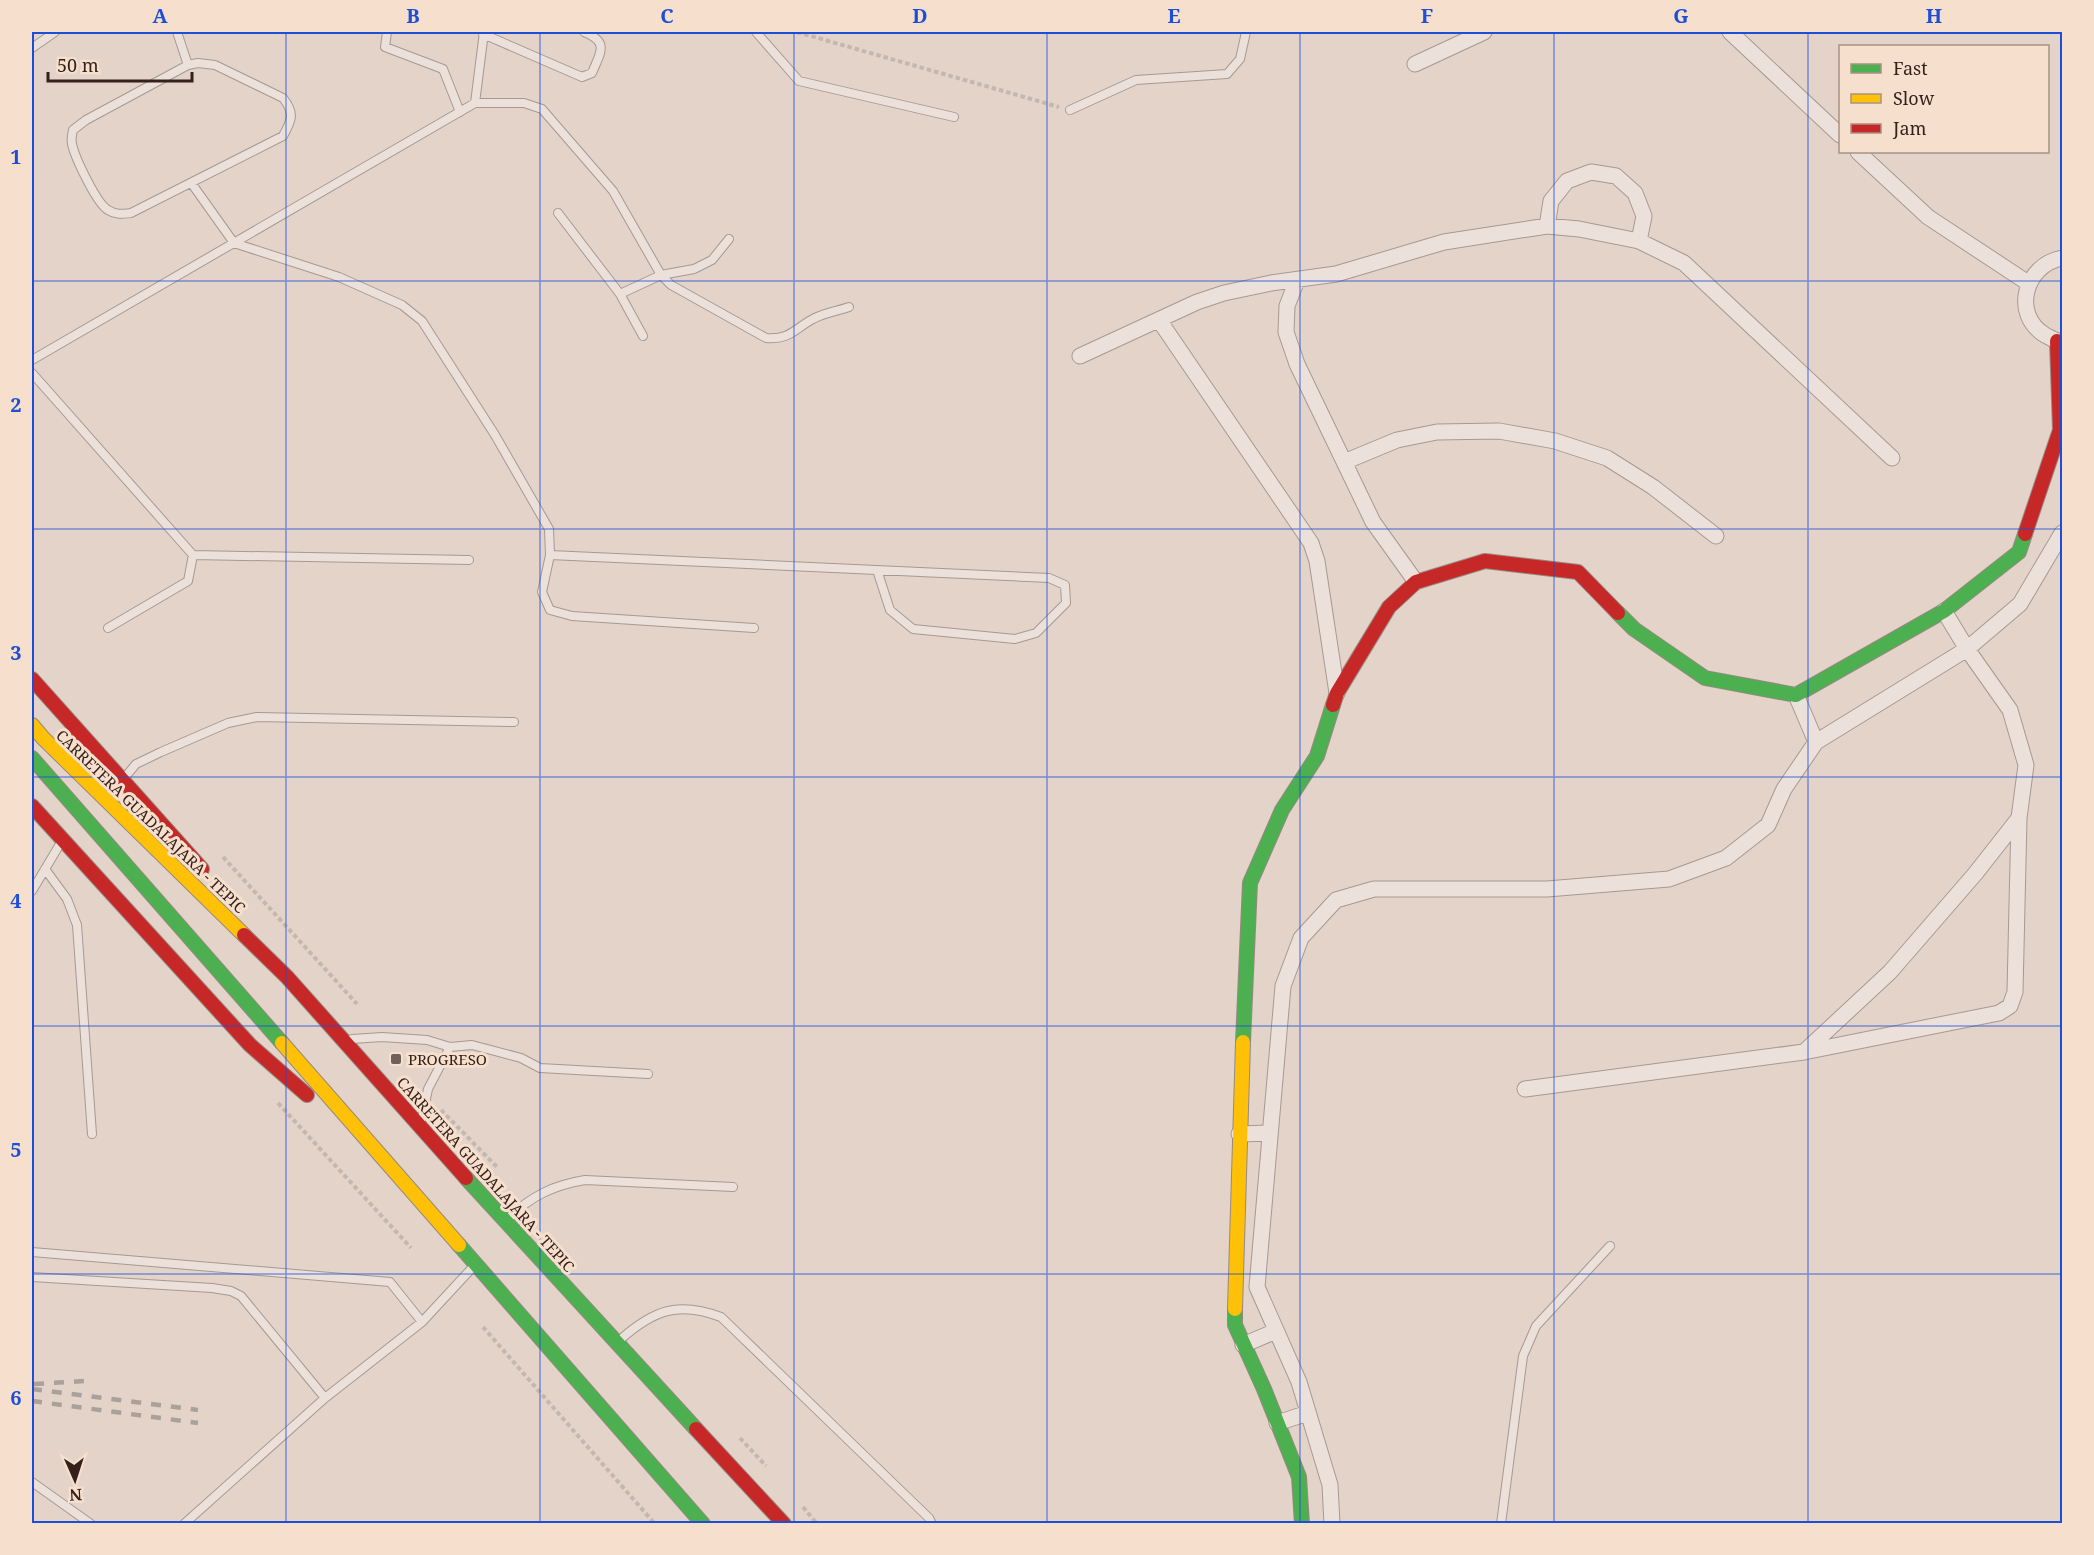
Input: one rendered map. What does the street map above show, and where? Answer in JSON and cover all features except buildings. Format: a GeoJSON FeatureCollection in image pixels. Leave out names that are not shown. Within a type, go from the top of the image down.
{"type":"FeatureCollection","features":[{"type":"Feature","properties":{"kind":"main road"},"geometry":{"type":"LineString","coordinates":[[1302,1524],[1299,1477],[1234,1325],[1239,1134],[1250,883],[1282,810],[1317,756],[1337,693],[1389,607],[1416,582],[1485,561],[1578,572],[1634,629],[1705,678],[1796,695],[1944,611],[2019,552],[2060,430],[2060,341]]}},
{"type":"Feature","properties":{"kind":"main road"},"geometry":{"type":"LineString","coordinates":[[32,679],[209,877]]}},
{"type":"Feature","properties":{"kind":"main road","name":"CARRETERA GUADALAJARA - TEPIC"},"geometry":{"type":"LineString","coordinates":[[32,725],[287,976],[420,1128],[784,1524]]}},
{"type":"Feature","properties":{"kind":"main road"},"geometry":{"type":"LineString","coordinates":[[32,758],[703,1524]]}},
{"type":"Feature","properties":{"kind":"main road"},"geometry":{"type":"LineString","coordinates":[[32,806],[250,1045],[397,1174]]}},
{"type":"Feature","properties":{"kind":"main road"},"geometry":{"type":"LineString","coordinates":[[240,911],[287,976]]}},
{"type":"Feature","properties":{"kind":"street"},"geometry":{"type":"LineString","coordinates":[[1415,64],[1484,32]]}},
{"type":"Feature","properties":{"kind":"street"},"geometry":{"type":"LineString","coordinates":[[1730,32],[1839,134]]}},
{"type":"Feature","properties":{"kind":"street"},"geometry":{"type":"LineString","coordinates":[[1859,153],[1928,217],[2028,284]]}},
{"type":"Feature","properties":{"kind":"street"},"geometry":{"type":"LineString","coordinates":[[1547,226],[1551,201],[1567,181],[1591,172],[1616,176],[1635,193],[1644,216],[1639,241]]}},
{"type":"Feature","properties":{"kind":"street"},"geometry":{"type":"LineString","coordinates":[[1080,356],[1224,293],[1336,274],[1444,242],[1547,226],[1579,229],[1639,241],[1684,263],[1892,458]]}},
{"type":"Feature","properties":{"kind":"street"},"geometry":{"type":"LineString","coordinates":[[2060,341],[2036,329],[2026,308],[2028,284],[2041,267],[2062,258]]}},
{"type":"Feature","properties":{"kind":"street"},"geometry":{"type":"LineString","coordinates":[[1297,280],[1287,306],[1286,332],[1296,363],[1373,522],[1416,582]]}},
{"type":"Feature","properties":{"kind":"street"},"geometry":{"type":"LineString","coordinates":[[1159,320],[1311,543],[1317,561],[1337,693]]}},
{"type":"Feature","properties":{"kind":"street"},"geometry":{"type":"LineString","coordinates":[[1344,462],[1397,440],[1437,432],[1499,431],[1555,441],[1607,458],[1653,487],[1716,536]]}},
{"type":"Feature","properties":{"kind":"street"},"geometry":{"type":"LineString","coordinates":[[1332,1524],[1329,1485],[1299,1382],[1257,1287],[1283,986],[1301,938],[1336,900],[1374,889],[1547,889],[1669,879],[1726,858],[1768,825],[1784,789],[1815,742],[1967,649],[2020,604],[2062,533]]}},
{"type":"Feature","properties":{"kind":"street"},"geometry":{"type":"LineString","coordinates":[[1525,1089],[1804,1052],[1999,1013],[2010,1006],[2015,992],[2019,818],[2026,765],[2010,710],[1967,649],[1944,611]]}},
{"type":"Feature","properties":{"kind":"street"},"geometry":{"type":"LineString","coordinates":[[1796,695],[1815,742]]}},
{"type":"Feature","properties":{"kind":"street"},"geometry":{"type":"LineString","coordinates":[[1804,1052],[1890,972],[1975,874],[2019,818]]}},
{"type":"Feature","properties":{"kind":"street"},"geometry":{"type":"LineString","coordinates":[[1239,1134],[1270,1133]]}},
{"type":"Feature","properties":{"kind":"street"},"geometry":{"type":"LineString","coordinates":[[1243,1344],[1276,1331]]}},
{"type":"Feature","properties":{"kind":"street"},"geometry":{"type":"LineString","coordinates":[[1277,1423],[1308,1413]]}},
{"type":"Feature","properties":{"kind":"lane"},"geometry":{"type":"LineString","coordinates":[[32,48],[55,32]]}},
{"type":"Feature","properties":{"kind":"lane"},"geometry":{"type":"LineString","coordinates":[[177,32],[188,65]]}},
{"type":"Feature","properties":{"kind":"lane"},"geometry":{"type":"LineString","coordinates":[[387,32],[385,47],[443,69],[460,112]]}},
{"type":"Feature","properties":{"kind":"lane"},"geometry":{"type":"LineString","coordinates":[[475,103],[483,33],[582,77],[592,73],[602,48],[596,36],[584,32]]}},
{"type":"Feature","properties":{"kind":"lane"},"geometry":{"type":"LineString","coordinates":[[756,32],[799,81],[954,117]]}},
{"type":"Feature","properties":{"kind":"lane"},"geometry":{"type":"LineString","coordinates":[[1070,110],[1136,80],[1227,74],[1240,59],[1246,32]]}},
{"type":"Feature","properties":{"kind":"lane"},"geometry":{"type":"LineString","coordinates":[[198,63],[215,65],[283,98],[291,108],[290,122],[283,136],[192,183],[131,213],[118,215],[106,210],[98,202],[71,142],[73,130],[86,120],[188,65],[198,63]]}},
{"type":"Feature","properties":{"kind":"lane"},"geometry":{"type":"LineString","coordinates":[[32,360],[475,103],[524,103],[542,109],[613,191],[661,276],[671,285],[766,338],[778,339],[790,335],[814,317],[849,307]]}},
{"type":"Feature","properties":{"kind":"lane"},"geometry":{"type":"LineString","coordinates":[[192,183],[234,243],[339,277],[402,305],[422,321],[495,435],[549,529],[550,555],[542,592],[550,610],[572,616],[754,628]]}},
{"type":"Feature","properties":{"kind":"lane"},"geometry":{"type":"LineString","coordinates":[[558,213],[620,294],[643,336]]}},
{"type":"Feature","properties":{"kind":"lane"},"geometry":{"type":"LineString","coordinates":[[620,294],[661,276],[694,269],[712,260],[729,239]]}},
{"type":"Feature","properties":{"kind":"lane"},"geometry":{"type":"LineString","coordinates":[[32,373],[193,555],[469,560]]}},
{"type":"Feature","properties":{"kind":"lane"},"geometry":{"type":"LineString","coordinates":[[108,628],[188,580],[193,555]]}},
{"type":"Feature","properties":{"kind":"lane"},"geometry":{"type":"LineString","coordinates":[[550,555],[877,570],[1049,578],[1065,585],[1066,603],[1036,633],[1015,639],[913,629],[890,610],[877,570]]}},
{"type":"Feature","properties":{"kind":"lane"},"geometry":{"type":"LineString","coordinates":[[122,781],[136,764],[161,752],[228,723],[257,717],[514,722]]}},
{"type":"Feature","properties":{"kind":"lane"},"geometry":{"type":"LineString","coordinates":[[32,891],[63,841]]}},
{"type":"Feature","properties":{"kind":"lane"},"geometry":{"type":"LineString","coordinates":[[45,869],[67,899],[77,925],[92,1134]]}},
{"type":"Feature","properties":{"kind":"lane"},"geometry":{"type":"LineString","coordinates":[[342,1040],[406,1037],[450,1047],[472,1046],[491,1050],[521,1058],[540,1068],[648,1074]]}},
{"type":"Feature","properties":{"kind":"lane"},"geometry":{"type":"LineString","coordinates":[[420,1128],[428,1089],[450,1047]]}},
{"type":"Feature","properties":{"kind":"lane"},"geometry":{"type":"LineString","coordinates":[[506,1221],[525,1202],[563,1184],[585,1180],[733,1187]]}},
{"type":"Feature","properties":{"kind":"lane"},"geometry":{"type":"LineString","coordinates":[[1501,1524],[1523,1356],[1536,1326],[1610,1246]]}},
{"type":"Feature","properties":{"kind":"lane"},"geometry":{"type":"LineString","coordinates":[[32,1252],[390,1282],[422,1322]]}},
{"type":"Feature","properties":{"kind":"lane"},"geometry":{"type":"LineString","coordinates":[[184,1524],[325,1398],[422,1322],[476,1264]]}},
{"type":"Feature","properties":{"kind":"lane"},"geometry":{"type":"LineString","coordinates":[[32,1276],[231,1291],[241,1296],[325,1398]]}},
{"type":"Feature","properties":{"kind":"lane"},"geometry":{"type":"LineString","coordinates":[[617,1342],[634,1328],[667,1310],[702,1310],[721,1317],[921,1510],[932,1524]]}},
{"type":"Feature","properties":{"kind":"lane"},"geometry":{"type":"LineString","coordinates":[[32,1482],[91,1524]]}},
{"type":"Feature","properties":{"kind":"path"},"geometry":{"type":"LineString","coordinates":[[797,32],[1070,110]]}},
{"type":"Feature","properties":{"kind":"path"},"geometry":{"type":"LineString","coordinates":[[232,866],[357,1004]]}},
{"type":"Feature","properties":{"kind":"path"},"geometry":{"type":"LineString","coordinates":[[441,1110],[498,1168]]}},
{"type":"Feature","properties":{"kind":"path"},"geometry":{"type":"LineString","coordinates":[[483,1327],[655,1524]]}},
{"type":"Feature","properties":{"kind":"railway"},"geometry":{"type":"LineString","coordinates":[[34,1384],[85,1381]]}},
{"type":"Feature","properties":{"kind":"railway"},"geometry":{"type":"LineString","coordinates":[[32,1389],[198,1410]]}},
{"type":"Feature","properties":{"kind":"railway"},"geometry":{"type":"LineString","coordinates":[[32,1401],[198,1423]]}},
{"type":"Feature","properties":{"kind":"traffic: fast"},"geometry":{"type":"LineString","coordinates":[[1618,613],[1634,629],[1705,678],[1796,695],[1944,611],[2019,552],[2025,534]]}},
{"type":"Feature","properties":{"kind":"traffic: fast"},"geometry":{"type":"LineString","coordinates":[[1243,1042],[1250,883],[1282,810],[1317,756],[1333,705]]}},
{"type":"Feature","properties":{"kind":"traffic: fast"},"geometry":{"type":"LineString","coordinates":[[32,758],[282,1043]]}},
{"type":"Feature","properties":{"kind":"traffic: fast"},"geometry":{"type":"LineString","coordinates":[[466,1178],[696,1429]]}},
{"type":"Feature","properties":{"kind":"traffic: fast"},"geometry":{"type":"LineString","coordinates":[[459,1245],[703,1524]]}},
{"type":"Feature","properties":{"kind":"traffic: fast"},"geometry":{"type":"LineString","coordinates":[[1235,1309],[1235,1325],[1264,1389],[1299,1477],[1302,1524]]}},
{"type":"Feature","properties":{"kind":"traffic: slow"},"geometry":{"type":"LineString","coordinates":[[32,725],[244,935]]}},
{"type":"Feature","properties":{"kind":"traffic: slow"},"geometry":{"type":"LineString","coordinates":[[1235,1309],[1243,1042]]}},
{"type":"Feature","properties":{"kind":"traffic: slow"},"geometry":{"type":"LineString","coordinates":[[282,1043],[459,1245]]}},
{"type":"Feature","properties":{"kind":"traffic: jam"},"geometry":{"type":"LineString","coordinates":[[2025,534],[2060,430],[2057,341]]}},
{"type":"Feature","properties":{"kind":"traffic: jam"},"geometry":{"type":"LineString","coordinates":[[1333,705],[1337,693],[1389,607],[1416,582],[1485,561],[1578,572],[1618,613]]}},
{"type":"Feature","properties":{"kind":"traffic: jam"},"geometry":{"type":"LineString","coordinates":[[32,679],[202,869]]}},
{"type":"Feature","properties":{"kind":"traffic: jam"},"geometry":{"type":"LineString","coordinates":[[32,806],[250,1045],[307,1095]]}},
{"type":"Feature","properties":{"kind":"traffic: jam"},"geometry":{"type":"LineString","coordinates":[[244,935],[287,977],[466,1178]]}},
{"type":"Feature","properties":{"kind":"traffic: jam"},"geometry":{"type":"LineString","coordinates":[[696,1429],[784,1524]]}},
{"type":"Feature","properties":{"kind":"place","name":"PROGRESO"},"geometry":{"type":"Point","coordinates":[396,1059]}}]}
